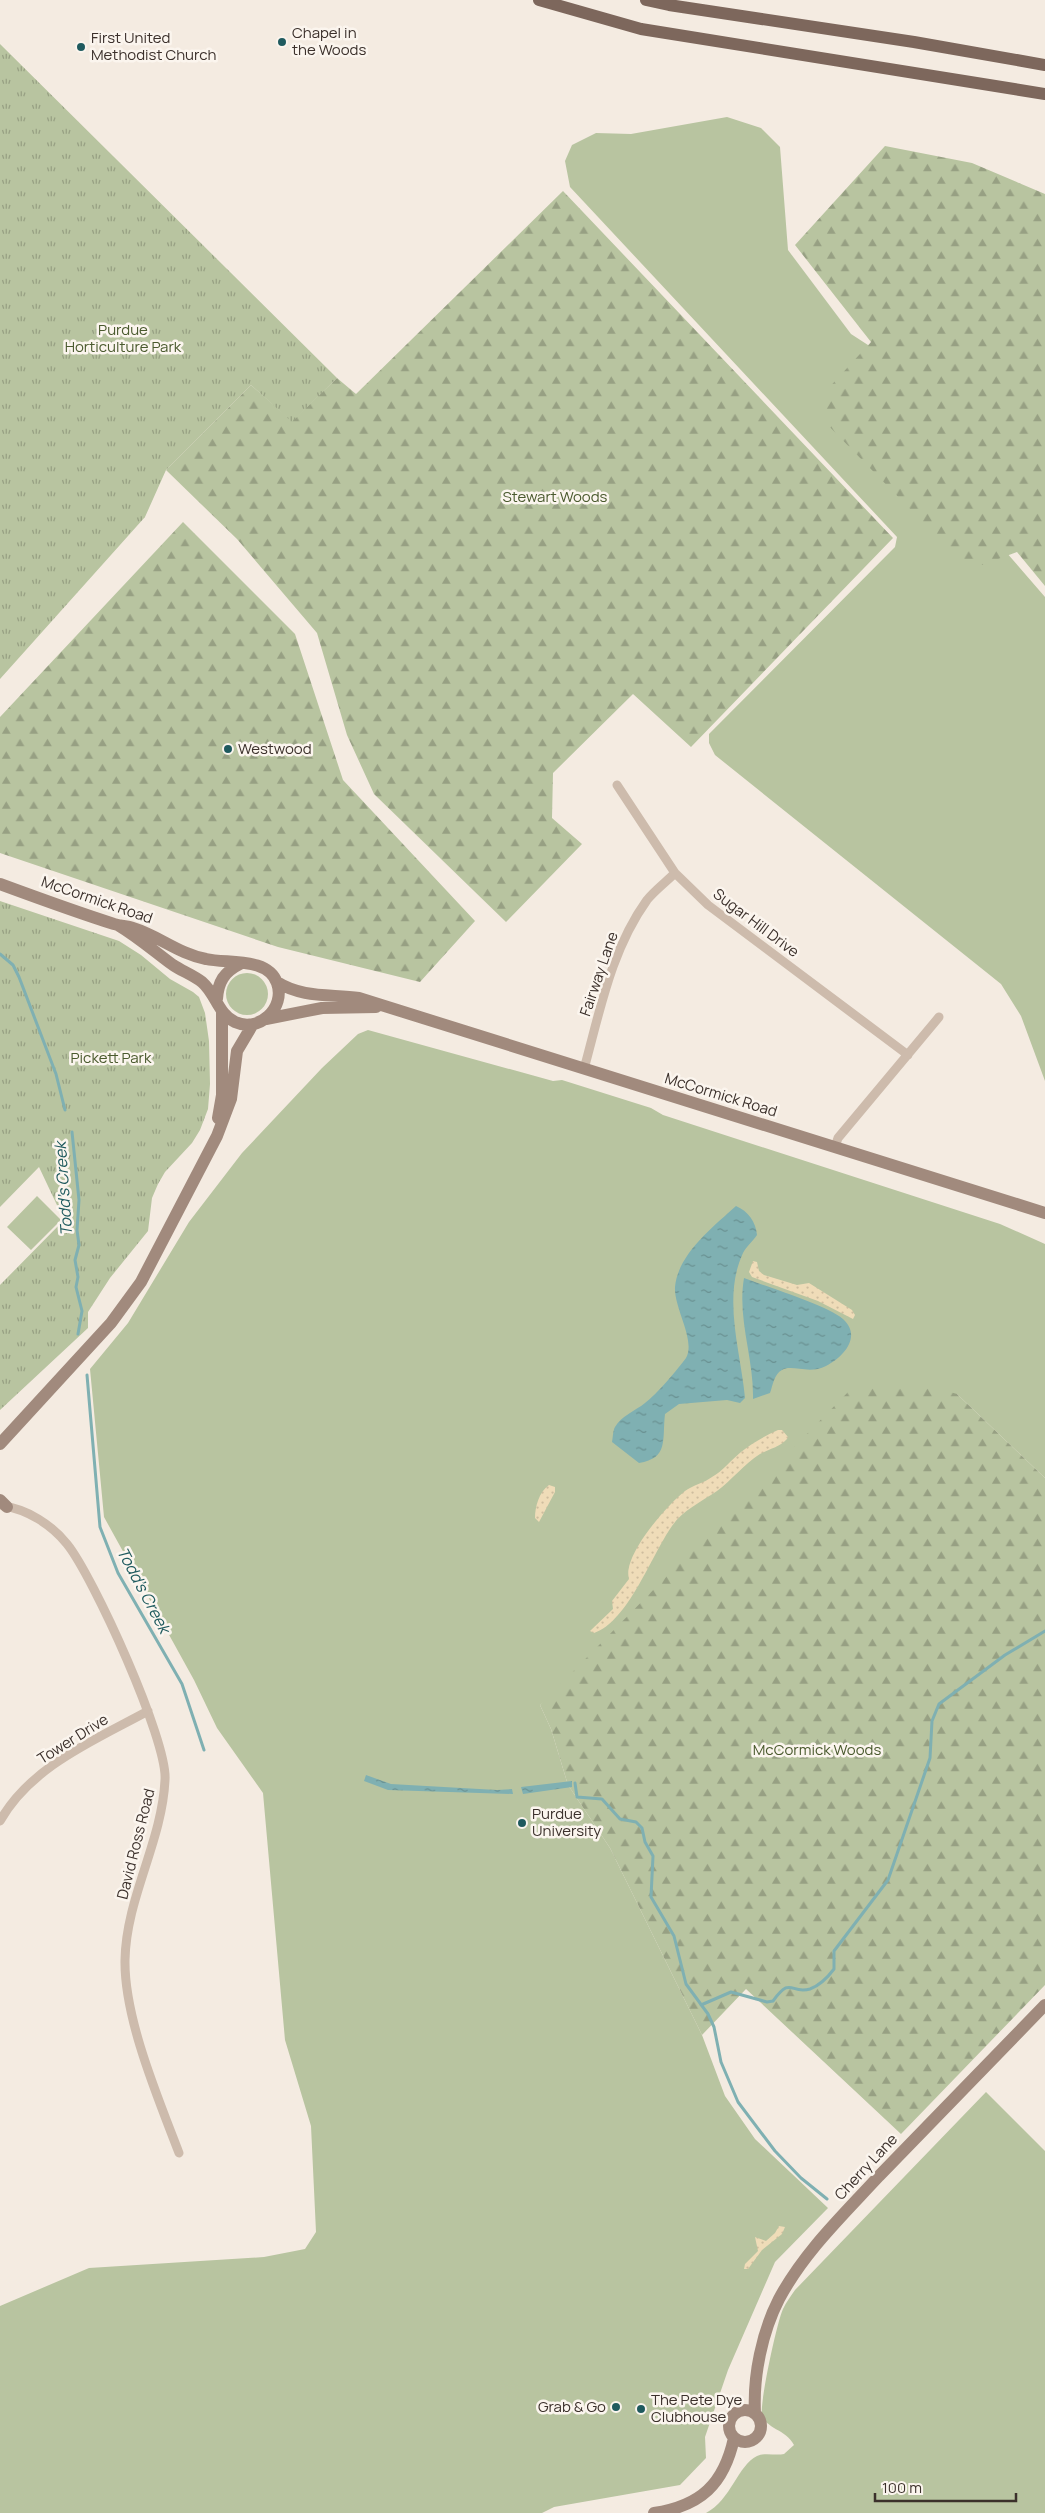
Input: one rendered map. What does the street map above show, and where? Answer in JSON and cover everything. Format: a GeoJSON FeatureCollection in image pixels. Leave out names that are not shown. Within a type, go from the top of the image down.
{"type":"FeatureCollection","features":[{"type":"Feature","properties":{"kind":"main road"},"geometry":{"type":"LineString","coordinates":[[538,0],[606,21],[641,29],[1045,94]]}},
{"type":"Feature","properties":{"kind":"main road"},"geometry":{"type":"LineString","coordinates":[[646,0],[914,42],[1045,65]]}},
{"type":"Feature","properties":{"kind":"street","name":"Sugar Hill Drive"},"geometry":{"type":"LineString","coordinates":[[617,785],[675,873],[708,905],[908,1055]]}},
{"type":"Feature","properties":{"kind":"street","name":"Fairway Lane"},"geometry":{"type":"LineString","coordinates":[[584,1069],[603,998],[627,931],[649,899],[675,873]]}},
{"type":"Feature","properties":{"kind":"street","name":"McCormick Road"},"geometry":{"type":"LineString","coordinates":[[0,884],[118,925],[132,928],[204,959],[240,964]]}},
{"type":"Feature","properties":{"kind":"street"},"geometry":{"type":"LineString","coordinates":[[118,925],[143,940],[174,966],[204,983],[217,999],[222,1012],[222,1095],[220,1111],[204,1158]]}},
{"type":"Feature","properties":{"kind":"street"},"geometry":{"type":"LineString","coordinates":[[217,999],[220,981],[225,974],[240,964],[258,965],[272,975],[277,982],[278,997],[276,1006],[266,1019],[253,1024],[236,1022],[222,1012]]}},
{"type":"Feature","properties":{"kind":"street","name":"McCormick Road"},"geometry":{"type":"LineString","coordinates":[[277,982],[303,994],[333,994],[359,998],[1045,1213]]}},
{"type":"Feature","properties":{"kind":"street","name":"McCormick Road"},"geometry":{"type":"LineString","coordinates":[[266,1019],[322,1008],[388,1008]]}},
{"type":"Feature","properties":{"kind":"street"},"geometry":{"type":"LineString","coordinates":[[835,1147],[838,1138],[939,1016]]}},
{"type":"Feature","properties":{"kind":"street"},"geometry":{"type":"LineString","coordinates":[[0,1444],[127,1304],[152,1263],[204,1158],[217,1136],[231,1099],[237,1051],[253,1024]]}},
{"type":"Feature","properties":{"kind":"street","name":"David Ross Road"},"geometry":{"type":"LineString","coordinates":[[2,1504],[32,1516],[54,1530],[67,1544],[98,1599],[148,1711],[165,1764],[166,1779],[155,1838],[128,1935],[125,1959],[129,2002],[152,2080],[179,2153]]}},
{"type":"Feature","properties":{"kind":"street","name":"Tower Drive"},"geometry":{"type":"LineString","coordinates":[[0,1821],[11,1805],[46,1771],[82,1747],[148,1711]]}},
{"type":"Feature","properties":{"kind":"street","name":"Cherry Lane"},"geometry":{"type":"LineString","coordinates":[[748,2411],[765,2336],[778,2301],[798,2268],[821,2238],[1045,2005]]}},
{"type":"Feature","properties":{"kind":"street"},"geometry":{"type":"LineString","coordinates":[[748,2411],[760,2422],[760,2431],[755,2439],[746,2442],[734,2438],[728,2428],[728,2423],[733,2414],[748,2411]]}},
{"type":"Feature","properties":{"kind":"street"},"geometry":{"type":"LineString","coordinates":[[702,2496],[725,2468],[734,2438]]}},
{"type":"Feature","properties":{"kind":"street"},"geometry":{"type":"LineString","coordinates":[[654,2513],[679,2507],[702,2496],[725,2479],[746,2442]]}},
{"type":"Feature","properties":{"kind":"green space","name":"Purdue Horticulture Park"},"geometry":{"type":"Polygon","coordinates":[[[0,44],[337,378],[292,422],[251,385],[166,470],[145,517],[0,679],[0,44]]]}},
{"type":"Feature","properties":{"kind":"green space"},"geometry":{"type":"Polygon","coordinates":[[[727,117],[761,128],[780,147],[788,250],[851,334],[885,356],[1006,552],[1045,597],[1045,1081],[1021,1016],[1001,984],[715,755],[709,743],[709,734],[895,547],[897,537],[570,187],[565,161],[572,145],[596,133],[631,134],[727,117]]]}},
{"type":"Feature","properties":{"kind":"green space"},"geometry":{"type":"Polygon","coordinates":[[[885,146],[972,163],[1045,194],[1045,586],[1017,552],[982,565],[957,557],[821,418],[825,392],[871,342],[795,245],[885,146]]]}},
{"type":"Feature","properties":{"kind":"green space","name":"Stewart Woods"},"geometry":{"type":"Polygon","coordinates":[[[563,191],[893,538],[691,747],[633,694],[553,773],[552,818],[582,844],[506,922],[374,794],[347,735],[317,633],[237,539],[166,470],[251,385],[292,421],[337,378],[356,394],[563,191]]]}},
{"type":"Feature","properties":{"kind":"green space"},"geometry":{"type":"Polygon","coordinates":[[[183,522],[295,634],[343,780],[475,921],[420,982],[278,947],[0,853],[0,717],[183,522]]]}},
{"type":"Feature","properties":{"kind":"green space","name":"Pickett Park"},"geometry":{"type":"Polygon","coordinates":[[[0,901],[119,941],[141,955],[170,979],[199,997],[205,1013],[209,1041],[210,1084],[208,1109],[200,1130],[192,1143],[165,1172],[158,1184],[152,1198],[148,1231],[110,1278],[88,1312],[88,1328],[0,1410],[0,1285],[64,1220],[39,1167],[0,1207],[0,901]]]}},
{"type":"Feature","properties":{"kind":"green space"},"geometry":{"type":"Polygon","coordinates":[[[243,973],[251,973],[262,979],[268,994],[262,1009],[251,1015],[243,1015],[232,1009],[226,998],[226,990],[232,979],[243,973]]]}},
{"type":"Feature","properties":{"kind":"green space"},"geometry":{"type":"Polygon","coordinates":[[[368,1030],[553,1081],[562,1080],[651,1108],[663,1115],[1000,1224],[1045,1244],[1045,1478],[957,1394],[540,1705],[551,1729],[568,1785],[610,1848],[702,2035],[725,2096],[755,2139],[828,2208],[775,2262],[728,2370],[705,2437],[706,2458],[680,2485],[554,2507],[542,2513],[0,2513],[0,2306],[89,2268],[264,2257],[305,2249],[316,2232],[311,2126],[285,2040],[263,1793],[217,1728],[194,1680],[104,1517],[90,1369],[128,1323],[189,1222],[242,1153],[322,1068],[358,1034],[368,1030]]]}},
{"type":"Feature","properties":{"kind":"green space"},"geometry":{"type":"Polygon","coordinates":[[[37,1196],[61,1220],[31,1250],[7,1227],[37,1196]]]}},
{"type":"Feature","properties":{"kind":"green space","name":"McCormick Woods"},"geometry":{"type":"Polygon","coordinates":[[[925,1385],[957,1394],[1045,1478],[1045,1985],[901,2134],[746,1989],[702,2035],[610,1848],[568,1785],[551,1729],[540,1705],[854,1386],[925,1385]]]}},
{"type":"Feature","properties":{"kind":"green space"},"geometry":{"type":"Polygon","coordinates":[[[986,2092],[1045,2151],[1045,2513],[706,2513],[722,2500],[750,2460],[760,2455],[784,2454],[794,2445],[786,2436],[767,2423],[762,2414],[766,2378],[784,2306],[795,2290],[986,2092]]]}},
{"type":"Feature","properties":{"kind":"sand"},"geometry":{"type":"Polygon","coordinates":[[[753,1261],[757,1262],[759,1271],[764,1275],[797,1285],[809,1283],[852,1310],[855,1315],[853,1319],[818,1301],[752,1277],[749,1272],[753,1261]]]}},
{"type":"Feature","properties":{"kind":"sand"},"geometry":{"type":"Polygon","coordinates":[[[782,1430],[788,1437],[787,1439],[754,1458],[717,1491],[676,1520],[638,1586],[618,1616],[594,1633],[590,1631],[613,1609],[612,1601],[629,1579],[632,1558],[639,1545],[668,1507],[685,1491],[720,1472],[737,1455],[763,1437],[782,1430]]]}},
{"type":"Feature","properties":{"kind":"sand"},"geometry":{"type":"Polygon","coordinates":[[[549,1485],[555,1487],[555,1492],[539,1522],[535,1518],[537,1505],[540,1496],[549,1485]]]}},
{"type":"Feature","properties":{"kind":"sand"},"geometry":{"type":"Polygon","coordinates":[[[779,2226],[785,2227],[782,2234],[762,2250],[748,2269],[744,2269],[745,2264],[758,2251],[755,2237],[766,2241],[775,2233],[779,2226]]]}},
{"type":"Feature","properties":{"kind":"water"},"geometry":{"type":"Polygon","coordinates":[[[736,1206],[751,1218],[757,1235],[743,1253],[737,1270],[734,1288],[733,1307],[745,1398],[740,1403],[727,1400],[679,1404],[665,1414],[660,1452],[649,1461],[639,1463],[612,1442],[614,1428],[628,1414],[655,1394],[686,1358],[688,1351],[687,1333],[678,1305],[675,1287],[678,1275],[683,1263],[698,1242],[736,1206]]]}},
{"type":"Feature","properties":{"kind":"water"},"geometry":{"type":"Polygon","coordinates":[[[744,1278],[811,1302],[843,1319],[851,1332],[851,1339],[844,1352],[833,1362],[820,1369],[786,1368],[782,1370],[775,1377],[770,1393],[753,1399],[753,1384],[744,1323],[742,1293],[744,1278]]]}},
{"type":"Feature","properties":{"kind":"water"},"geometry":{"type":"Polygon","coordinates":[[[366,1775],[391,1784],[497,1790],[512,1789],[513,1794],[388,1790],[364,1781],[366,1775]]]}},
{"type":"Feature","properties":{"kind":"water"},"geometry":{"type":"Polygon","coordinates":[[[572,1781],[572,1787],[523,1794],[521,1787],[572,1781]]]}},
{"type":"Feature","properties":{"kind":"waterway","name":"Todd's Creek"},"geometry":{"type":"LineString","coordinates":[[0,954],[13,965],[19,977],[56,1074],[65,1110]]}},
{"type":"Feature","properties":{"kind":"waterway","name":"Todd's Creek"},"geometry":{"type":"LineString","coordinates":[[72,1132],[79,1200],[77,1230],[79,1245],[75,1260],[78,1277],[76,1287],[82,1311],[78,1334]]}},
{"type":"Feature","properties":{"kind":"waterway","name":"Todd's Creek"},"geometry":{"type":"LineString","coordinates":[[87,1375],[100,1527],[118,1573],[182,1684],[204,1750]]}},
{"type":"Feature","properties":{"kind":"waterway"},"geometry":{"type":"LineString","coordinates":[[701,2005],[731,1992],[767,2002],[773,2001],[779,1993],[788,1987],[798,1990],[810,1989],[827,1978],[834,1969],[834,1951],[888,1880],[930,1758],[932,1721],[939,1704],[1005,1655],[1045,1631]]}},
{"type":"Feature","properties":{"kind":"waterway"},"geometry":{"type":"LineString","coordinates":[[575,1783],[577,1797],[602,1799],[620,1819],[636,1822],[642,1828],[645,1842],[653,1856],[651,1897],[674,1936],[686,1984],[708,2014],[714,2027],[721,2062],[738,2102],[775,2151],[801,2178],[827,2199]]}},
{"type":"Feature","properties":{"kind":"place","name":"Chapel in the Woods"},"geometry":{"type":"Point","coordinates":[282,42]}},
{"type":"Feature","properties":{"kind":"place","name":"First United Methodist Church"},"geometry":{"type":"Point","coordinates":[81,47]}},
{"type":"Feature","properties":{"kind":"place","name":"Westwood"},"geometry":{"type":"Point","coordinates":[228,749]}},
{"type":"Feature","properties":{"kind":"place","name":"Purdue University"},"geometry":{"type":"Point","coordinates":[522,1823]}},
{"type":"Feature","properties":{"kind":"place","name":"Grab & Go"},"geometry":{"type":"Point","coordinates":[616,2407]}},
{"type":"Feature","properties":{"kind":"place","name":"The Pete Dye Clubhouse"},"geometry":{"type":"Point","coordinates":[641,2409]}}]}
